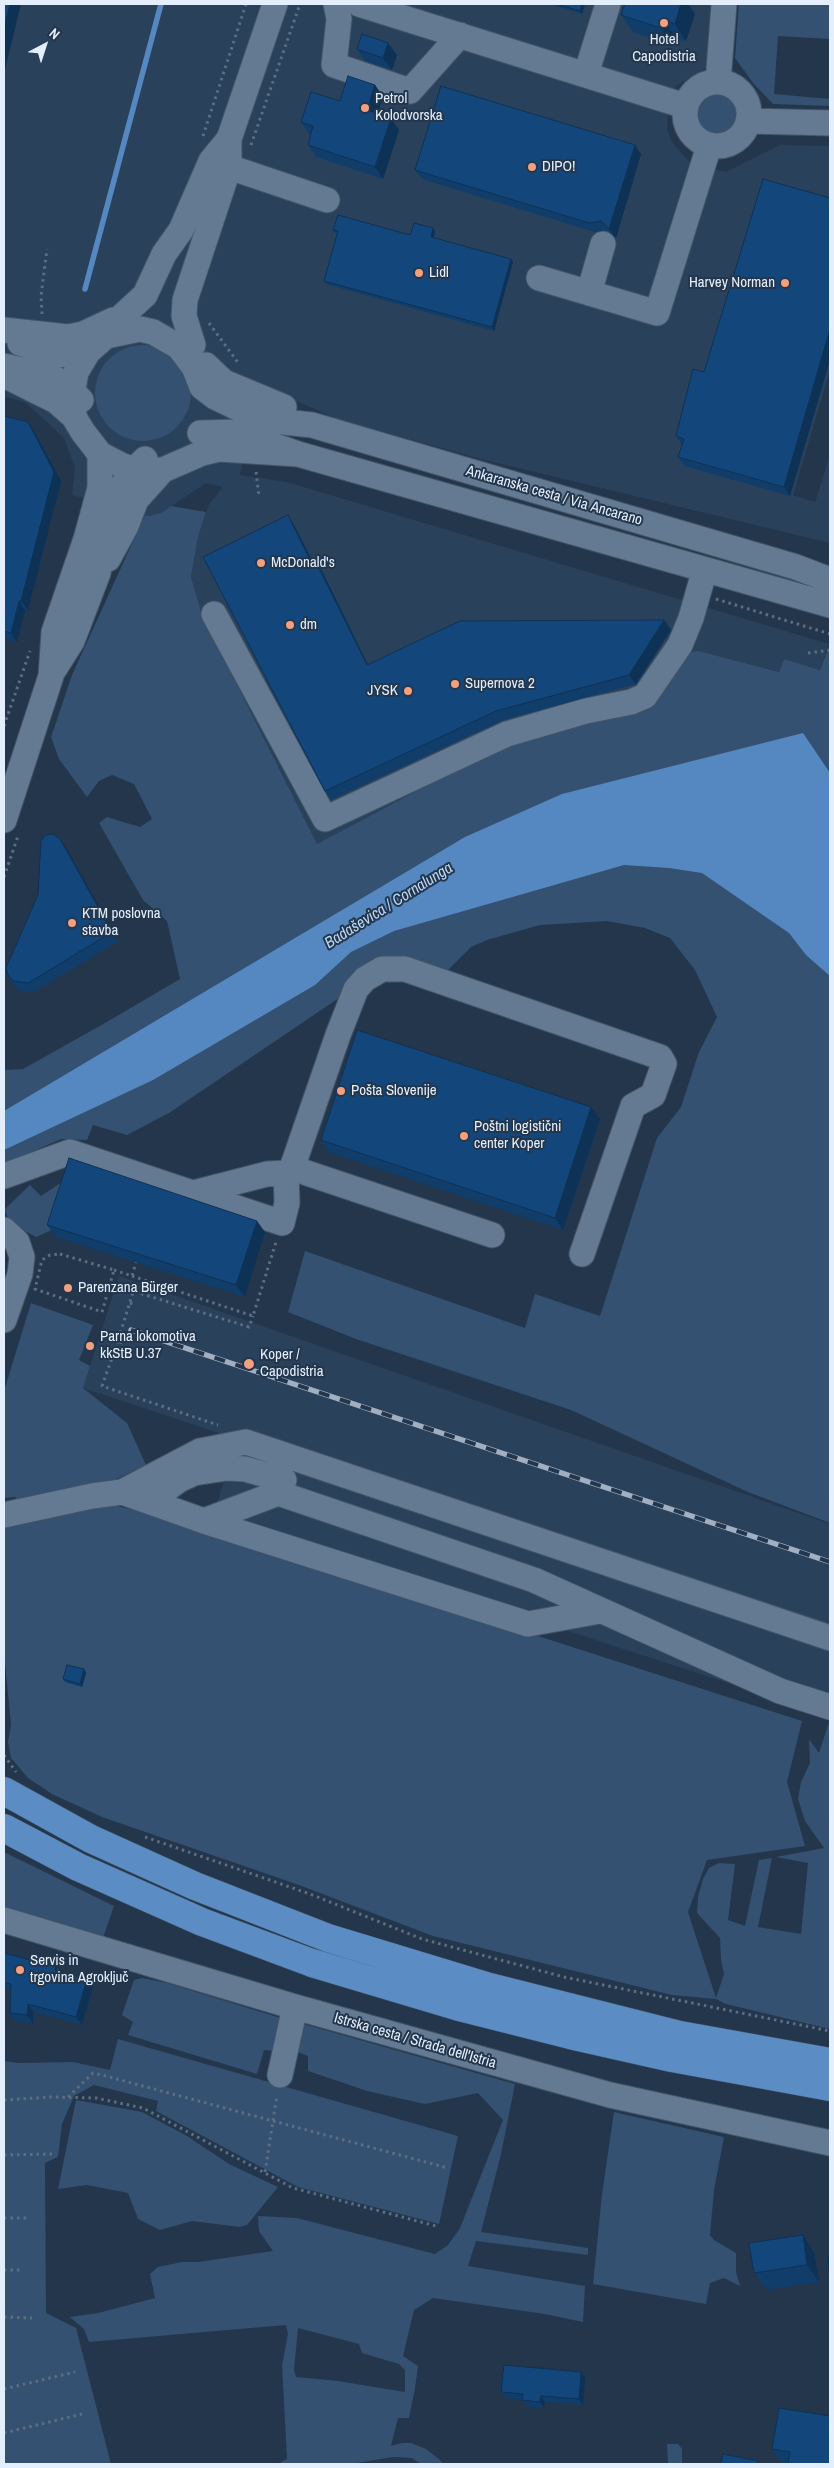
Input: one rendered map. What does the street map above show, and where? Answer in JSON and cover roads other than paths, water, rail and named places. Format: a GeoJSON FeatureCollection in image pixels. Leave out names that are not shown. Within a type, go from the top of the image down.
{"type":"FeatureCollection","features":[{"type":"Feature","properties":{"kind":"highway"},"geometry":{"type":"LineString","coordinates":[[12,1784],[91,1839],[195,1886],[328,1938],[486,1986],[670,2032],[830,2062]]}},
{"type":"Feature","properties":{"kind":"highway"},"geometry":{"type":"LineString","coordinates":[[4,1828],[78,1867],[202,1922],[312,1963],[463,2008],[570,2035],[672,2058],[830,2086]]}},
{"type":"Feature","properties":{"kind":"street"},"geometry":{"type":"LineString","coordinates":[[460,36],[410,91],[334,65],[339,19],[337,4],[348,6],[359,4],[685,106]]}},
{"type":"Feature","properties":{"kind":"street"},"geometry":{"type":"LineString","coordinates":[[586,74],[608,4]]}},
{"type":"Feature","properties":{"kind":"street"},"geometry":{"type":"LineString","coordinates":[[718,82],[724,4]]}},
{"type":"Feature","properties":{"kind":"street"},"geometry":{"type":"LineString","coordinates":[[74,417],[72,390],[76,372],[88,352],[106,336],[135,323],[156,309],[169,284],[181,230],[211,161],[229,139],[277,5]]}},
{"type":"Feature","properties":{"kind":"street"},"geometry":{"type":"LineString","coordinates":[[718,82],[729,84],[739,91],[746,100],[749,110],[745,131],[738,139],[720,147],[709,146],[700,142],[686,126],[685,106],[694,91],[702,86],[718,82]]}},
{"type":"Feature","properties":{"kind":"street"},"geometry":{"type":"LineString","coordinates":[[748,121],[830,123]]}},
{"type":"Feature","properties":{"kind":"street"},"geometry":{"type":"LineString","coordinates":[[4,820],[51,676],[72,641],[98,573],[106,528],[118,494],[160,455],[173,451],[200,433],[208,423],[212,412],[214,397],[184,316],[185,300],[229,167],[229,139]]}},
{"type":"Feature","properties":{"kind":"street"},"geometry":{"type":"LineString","coordinates":[[539,278],[657,313],[709,146]]}},
{"type":"Feature","properties":{"kind":"street"},"geometry":{"type":"LineString","coordinates":[[229,167],[327,200]]}},
{"type":"Feature","properties":{"kind":"street"},"geometry":{"type":"LineString","coordinates":[[589,293],[603,244]]}},
{"type":"Feature","properties":{"kind":"street"},"geometry":{"type":"LineString","coordinates":[[4,330],[68,337],[135,323],[179,347],[194,367],[202,387],[214,397]]}},
{"type":"Feature","properties":{"kind":"street","name":"Ankaranska cesta / Via Ancarano"},"geometry":{"type":"LineString","coordinates":[[135,323],[163,326],[199,355],[224,382],[287,409],[312,425]]}},
{"type":"Feature","properties":{"kind":"street"},"geometry":{"type":"LineString","coordinates":[[4,337],[58,354],[88,352]]}},
{"type":"Feature","properties":{"kind":"street"},"geometry":{"type":"LineString","coordinates":[[4,366],[52,377],[72,390],[86,405],[100,432],[149,465]]}},
{"type":"Feature","properties":{"kind":"street"},"geometry":{"type":"LineString","coordinates":[[4,374],[51,398],[64,407],[74,417],[100,454],[100,488],[86,539],[54,632],[51,676]]}},
{"type":"Feature","properties":{"kind":"street","name":"Ankaranska cesta / Via Ancarano"},"geometry":{"type":"LineString","coordinates":[[214,397],[242,410],[275,420],[312,425],[796,567]]}},
{"type":"Feature","properties":{"kind":"street","name":"Ankaranska cesta / Via Ancarano"},"geometry":{"type":"LineString","coordinates":[[200,433],[236,432],[298,454],[615,546]]}},
{"type":"Feature","properties":{"kind":"street","name":"Ankaranska cesta / Via Ancarano"},"geometry":{"type":"LineString","coordinates":[[149,465],[219,449],[298,454]]}},
{"type":"Feature","properties":{"kind":"street"},"geometry":{"type":"LineString","coordinates":[[100,454],[149,465]]}},
{"type":"Feature","properties":{"kind":"street"},"geometry":{"type":"LineString","coordinates":[[615,546],[700,585],[830,620]]}},
{"type":"Feature","properties":{"kind":"street"},"geometry":{"type":"LineString","coordinates":[[615,546],[830,606]]}},
{"type":"Feature","properties":{"kind":"street"},"geometry":{"type":"LineString","coordinates":[[796,567],[830,572]]}},
{"type":"Feature","properties":{"kind":"street"},"geometry":{"type":"LineString","coordinates":[[796,567],[830,580]]}},
{"type":"Feature","properties":{"kind":"street"},"geometry":{"type":"LineString","coordinates":[[214,614],[325,819],[507,734],[586,711],[631,702],[645,696],[680,645],[691,618],[700,585]]}},
{"type":"Feature","properties":{"kind":"street"},"geometry":{"type":"LineString","coordinates":[[4,1176],[70,1152],[282,1223],[287,1203],[289,1171],[356,989],[365,978],[382,969],[405,968],[660,1057],[664,1064],[653,1095],[632,1106],[582,1254]]}},
{"type":"Feature","properties":{"kind":"street"},"geometry":{"type":"LineString","coordinates":[[193,1193],[267,1174],[289,1171],[492,1235]]}},
{"type":"Feature","properties":{"kind":"street"},"geometry":{"type":"LineString","coordinates":[[4,1230],[17,1242],[22,1257],[20,1274],[4,1320]]}},
{"type":"Feature","properties":{"kind":"street"},"geometry":{"type":"LineString","coordinates":[[4,1515],[92,1496],[122,1492],[200,1451],[246,1442],[830,1638]]}},
{"type":"Feature","properties":{"kind":"street"},"geometry":{"type":"LineString","coordinates":[[150,1501],[179,1480],[194,1473],[219,1469],[245,1469],[284,1480]]}},
{"type":"Feature","properties":{"kind":"street"},"geometry":{"type":"LineString","coordinates":[[122,1492],[204,1521],[528,1624],[600,1611]]}},
{"type":"Feature","properties":{"kind":"street"},"geometry":{"type":"LineString","coordinates":[[204,1521],[278,1493],[534,1580],[780,1691],[830,1707]]}},
{"type":"Feature","properties":{"kind":"street","name":"Istrska cesta / Strada dell'Istria"},"geometry":{"type":"LineString","coordinates":[[4,1920],[295,2007],[610,2095],[830,2143]]}},
{"type":"Feature","properties":{"kind":"street"},"geometry":{"type":"LineString","coordinates":[[280,2074],[295,2007]]}},
{"type":"Feature","properties":{"kind":"water","name":"Badaševica / Cornalunga"},"geometry":{"type":"Polygon","coordinates":[[[803,733],[830,773],[830,976],[806,955],[789,933],[702,873],[669,868],[624,865],[394,931],[351,952],[315,985],[153,1080],[4,1150],[4,1111],[465,837],[562,794],[803,733]]]}},
{"type":"Feature","properties":{"kind":"waterway"},"geometry":{"type":"LineString","coordinates":[[85,289],[161,4]]}},
{"type":"Feature","properties":{"kind":"railway"},"geometry":{"type":"LineString","coordinates":[[131,1330],[830,1562]]}},
{"type":"Feature","properties":{"kind":"place","name":"Hotel Capodistria"},"geometry":{"type":"Point","coordinates":[664,23]}},
{"type":"Feature","properties":{"kind":"place","name":"Petrol Kolodvorska"},"geometry":{"type":"Point","coordinates":[365,108]}},
{"type":"Feature","properties":{"kind":"place","name":"DIPO!"},"geometry":{"type":"Point","coordinates":[532,167]}},
{"type":"Feature","properties":{"kind":"place","name":"Lidl"},"geometry":{"type":"Point","coordinates":[419,273]}},
{"type":"Feature","properties":{"kind":"place","name":"Harvey Norman"},"geometry":{"type":"Point","coordinates":[785,283]}},
{"type":"Feature","properties":{"kind":"place","name":"McDonald's"},"geometry":{"type":"Point","coordinates":[261,563]}},
{"type":"Feature","properties":{"kind":"place","name":"dm"},"geometry":{"type":"Point","coordinates":[290,625]}},
{"type":"Feature","properties":{"kind":"place","name":"Supernova 2"},"geometry":{"type":"Point","coordinates":[455,684]}},
{"type":"Feature","properties":{"kind":"place","name":"JYSK"},"geometry":{"type":"Point","coordinates":[408,691]}},
{"type":"Feature","properties":{"kind":"place","name":"KTM poslovna stavba"},"geometry":{"type":"Point","coordinates":[72,923]}},
{"type":"Feature","properties":{"kind":"place","name":"Pošta Slovenije"},"geometry":{"type":"Point","coordinates":[341,1091]}},
{"type":"Feature","properties":{"kind":"place","name":"Poštni logistični center Koper"},"geometry":{"type":"Point","coordinates":[464,1136]}},
{"type":"Feature","properties":{"kind":"place","name":"Parenzana Bürger"},"geometry":{"type":"Point","coordinates":[68,1288]}},
{"type":"Feature","properties":{"kind":"place","name":"Parna lokomotiva kkStB U.37"},"geometry":{"type":"Point","coordinates":[90,1346]}},
{"type":"Feature","properties":{"kind":"place","name":"Koper / Capodistria"},"geometry":{"type":"Point","coordinates":[249,1364]}},
{"type":"Feature","properties":{"kind":"place","name":"Servis in trgovina Agroključ"},"geometry":{"type":"Point","coordinates":[20,1970]}}]}
